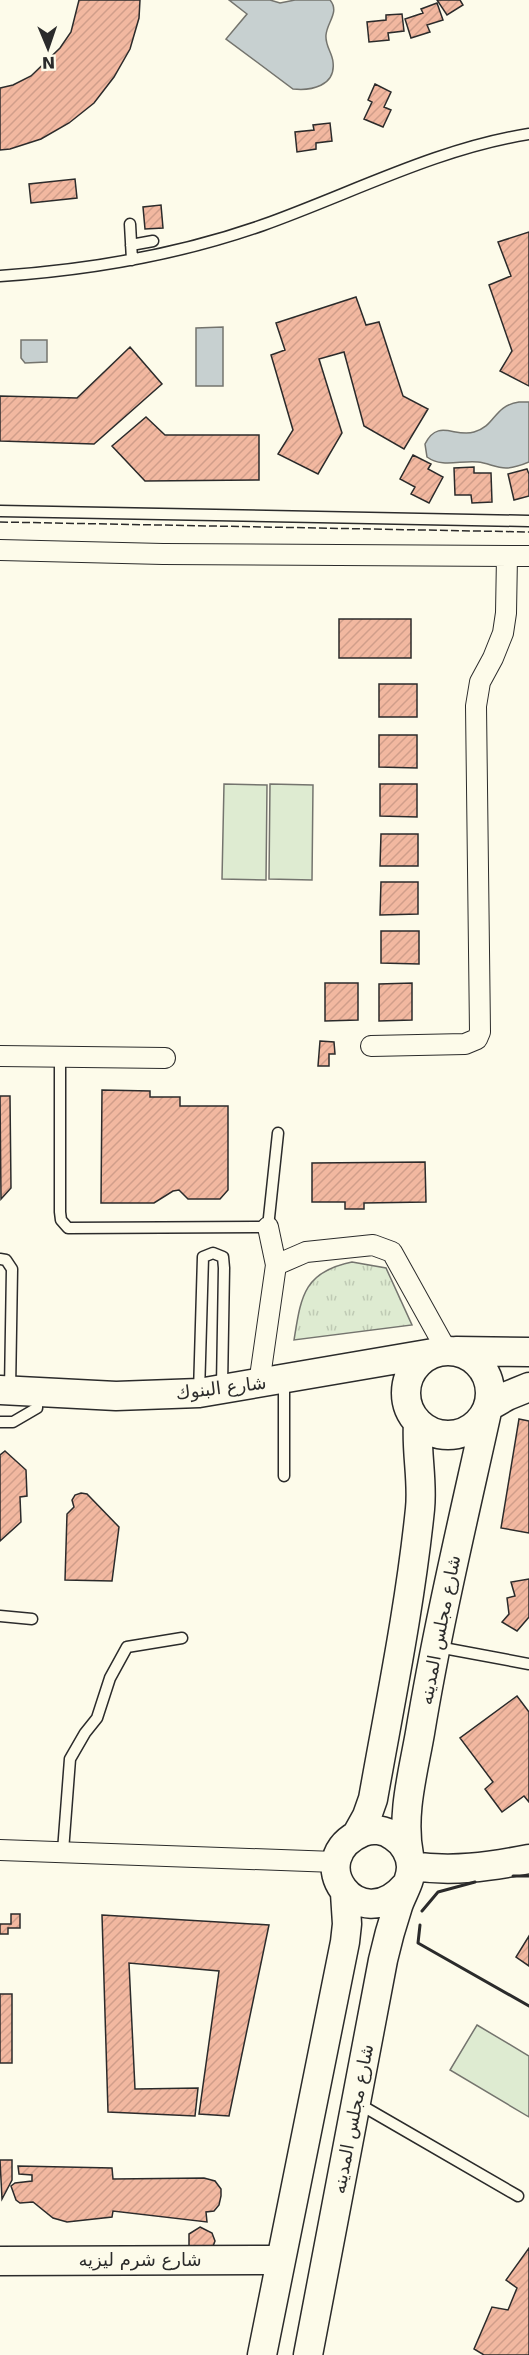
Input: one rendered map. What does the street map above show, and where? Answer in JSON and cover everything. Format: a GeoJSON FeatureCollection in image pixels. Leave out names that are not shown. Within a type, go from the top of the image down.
{"type":"FeatureCollection","features":[{"type":"Feature","properties":{"kind":"main road","name":"شارع البنوك"},"geometry":{"type":"LineString","coordinates":[[16,1390],[116,1396],[202,1392],[447,1351],[529,1352]]}},
{"type":"Feature","properties":{"kind":"main road"},"geometry":{"type":"LineString","coordinates":[[447,1351],[466,1355],[484,1370],[491,1393],[488,1407],[474,1427],[463,1433],[439,1435],[418,1423],[410,1412],[406,1400],[406,1387],[417,1364],[427,1357],[447,1351]]}},
{"type":"Feature","properties":{"kind":"main road"},"geometry":{"type":"LineString","coordinates":[[488,1407],[529,1387]]}},
{"type":"Feature","properties":{"kind":"main road","name":"شارع مجلس المدينه"},"geometry":{"type":"LineString","coordinates":[[308,2355],[383,1960],[409,1869],[406,1827],[409,1796],[434,1647],[488,1407]]}},
{"type":"Feature","properties":{"kind":"main road","name":"شارع مجلس المدينه"},"geometry":{"type":"LineString","coordinates":[[357,1834],[373,1799],[402,1639],[420,1507],[418,1423]]}},
{"type":"Feature","properties":{"kind":"main road"},"geometry":{"type":"LineString","coordinates":[[402,1639],[434,1647]]}},
{"type":"Feature","properties":{"kind":"main road"},"geometry":{"type":"LineString","coordinates":[[366,1830],[387,1832],[404,1846],[409,1869],[397,1896],[385,1903],[370,1905],[357,1901],[345,1893],[339,1884],[335,1862],[342,1845],[348,1838],[357,1834],[366,1830]]}},
{"type":"Feature","properties":{"kind":"main road"},"geometry":{"type":"LineString","coordinates":[[409,1869],[469,1869],[529,1859]]}},
{"type":"Feature","properties":{"kind":"main road"},"geometry":{"type":"LineString","coordinates":[[262,2355],[345,1942],[347,1924],[345,1893]]}},
{"type":"Feature","properties":{"kind":"main road","name":"شارع شرم ليزيه"},"geometry":{"type":"LineString","coordinates":[[0,2261],[281,2260]]}},
{"type":"Feature","properties":{"kind":"street"},"geometry":{"type":"LineString","coordinates":[[0,550],[164,554],[529,556]]}},
{"type":"Feature","properties":{"kind":"street"},"geometry":{"type":"LineString","coordinates":[[372,1046],[465,1044],[477,1039],[480,1032],[476,706],[480,682],[494,658],[503,633],[506,613],[507,556]]}},
{"type":"Feature","properties":{"kind":"street"},"geometry":{"type":"LineString","coordinates":[[0,1056],[165,1058]]}},
{"type":"Feature","properties":{"kind":"street"},"geometry":{"type":"LineString","coordinates":[[268,1227],[276,1265],[271,1382]]}},
{"type":"Feature","properties":{"kind":"street"},"geometry":{"type":"LineString","coordinates":[[276,1265],[306,1252],[373,1245],[392,1252],[447,1351]]}},
{"type":"Feature","properties":{"kind":"street"},"geometry":{"type":"LineString","coordinates":[[0,1850],[335,1862]]}},
{"type":"Feature","properties":{"kind":"lane"},"geometry":{"type":"LineString","coordinates":[[0,276],[48,273],[132,260],[220,240],[464,149],[529,134]]}},
{"type":"Feature","properties":{"kind":"lane"},"geometry":{"type":"LineString","coordinates":[[130,224],[132,260]]}},
{"type":"Feature","properties":{"kind":"lane"},"geometry":{"type":"LineString","coordinates":[[131,245],[153,241]]}},
{"type":"Feature","properties":{"kind":"lane"},"geometry":{"type":"LineString","coordinates":[[0,511],[529,522]]}},
{"type":"Feature","properties":{"kind":"lane"},"geometry":{"type":"LineString","coordinates":[[60,1057],[60,1212],[61,1220],[68,1228],[268,1227],[278,1133]]}},
{"type":"Feature","properties":{"kind":"lane"},"geometry":{"type":"LineString","coordinates":[[213,1253],[223,1257],[224,1268],[202,1392],[203,1257],[213,1253]]}},
{"type":"Feature","properties":{"kind":"lane"},"geometry":{"type":"LineString","coordinates":[[0,1259],[6,1260],[12,1269],[16,1390],[37,1408],[13,1422],[0,1422]]}},
{"type":"Feature","properties":{"kind":"lane"},"geometry":{"type":"LineString","coordinates":[[271,1382],[284,1476]]}},
{"type":"Feature","properties":{"kind":"lane"},"geometry":{"type":"LineString","coordinates":[[0,1616],[32,1619]]}},
{"type":"Feature","properties":{"kind":"lane"},"geometry":{"type":"LineString","coordinates":[[63,1851],[70,1759],[97,1718],[110,1678],[127,1647],[182,1638]]}},
{"type":"Feature","properties":{"kind":"lane"},"geometry":{"type":"LineString","coordinates":[[434,1647],[529,1665]]}},
{"type":"Feature","properties":{"kind":"lane"},"geometry":{"type":"LineString","coordinates":[[356,2103],[518,2196]]}},
{"type":"Feature","properties":{"kind":"green space"},"geometry":{"type":"Polygon","coordinates":[[[224,784],[267,785],[266,880],[222,879],[224,784]]]}},
{"type":"Feature","properties":{"kind":"green space"},"geometry":{"type":"Polygon","coordinates":[[[270,784],[313,785],[312,880],[269,879],[270,784]]]}},
{"type":"Feature","properties":{"kind":"green space"},"geometry":{"type":"Polygon","coordinates":[[[352,1262],[386,1268],[412,1325],[294,1340],[299,1311],[307,1289],[323,1272],[352,1262]]]}},
{"type":"Feature","properties":{"kind":"green space"},"geometry":{"type":"Polygon","coordinates":[[[477,2025],[529,2056],[529,2117],[450,2070],[477,2025]]]}},
{"type":"Feature","properties":{"kind":"shaded area"},"geometry":{"type":"Polygon","coordinates":[[[229,0],[270,0],[280,3],[295,0],[330,0],[334,9],[326,39],[333,62],[331,77],[314,88],[293,89],[226,39],[247,14],[229,0]]]}},
{"type":"Feature","properties":{"kind":"shaded area"},"geometry":{"type":"Polygon","coordinates":[[[223,327],[223,386],[196,386],[196,328],[223,327]]]}},
{"type":"Feature","properties":{"kind":"shaded area"},"geometry":{"type":"Polygon","coordinates":[[[21,340],[47,340],[47,362],[25,363],[21,358],[21,340]]]}},
{"type":"Feature","properties":{"kind":"shaded area"},"geometry":{"type":"Polygon","coordinates":[[[519,402],[529,402],[529,462],[506,468],[478,462],[439,462],[427,457],[425,444],[435,432],[447,430],[460,433],[474,432],[487,425],[504,408],[519,402]]]}},
{"type":"Feature","properties":{"kind":"building"},"geometry":{"type":"Polygon","coordinates":[[[79,0],[140,0],[139,18],[130,49],[114,77],[94,103],[69,123],[41,139],[0,150],[0,88],[13,85],[31,76],[60,48],[71,32],[79,0]]]}},
{"type":"Feature","properties":{"kind":"building"},"geometry":{"type":"Polygon","coordinates":[[[437,0],[460,0],[463,5],[447,15],[437,0]]]}},
{"type":"Feature","properties":{"kind":"building"},"geometry":{"type":"Polygon","coordinates":[[[437,3],[443,20],[427,25],[430,32],[411,38],[405,19],[423,13],[421,9],[437,3]]]}},
{"type":"Feature","properties":{"kind":"building"},"geometry":{"type":"Polygon","coordinates":[[[402,14],[404,31],[388,33],[389,40],[369,42],[367,22],[386,20],[386,15],[402,14]]]}},
{"type":"Feature","properties":{"kind":"building"},"geometry":{"type":"Polygon","coordinates":[[[375,84],[391,92],[384,107],[391,110],[383,127],[364,119],[372,102],[368,100],[375,84]]]}},
{"type":"Feature","properties":{"kind":"building"},"geometry":{"type":"Polygon","coordinates":[[[330,123],[332,141],[316,143],[316,149],[297,152],[295,132],[314,130],[313,125],[330,123]]]}},
{"type":"Feature","properties":{"kind":"building"},"geometry":{"type":"Polygon","coordinates":[[[75,179],[77,198],[31,203],[29,184],[75,179]]]}},
{"type":"Feature","properties":{"kind":"building"},"geometry":{"type":"Polygon","coordinates":[[[161,205],[163,228],[145,229],[143,207],[161,205]]]}},
{"type":"Feature","properties":{"kind":"building"},"geometry":{"type":"Polygon","coordinates":[[[529,232],[529,386],[500,371],[512,351],[489,285],[511,276],[498,242],[529,232]]]}},
{"type":"Feature","properties":{"kind":"building"},"geometry":{"type":"Polygon","coordinates":[[[356,297],[366,325],[379,322],[403,396],[428,409],[404,449],[364,426],[344,352],[319,359],[342,433],[318,474],[278,454],[293,430],[271,355],[285,350],[276,323],[356,297]]]}},
{"type":"Feature","properties":{"kind":"building"},"geometry":{"type":"Polygon","coordinates":[[[130,347],[162,384],[94,444],[0,441],[0,396],[77,398],[130,347]]]}},
{"type":"Feature","properties":{"kind":"building"},"geometry":{"type":"Polygon","coordinates":[[[146,417],[165,435],[259,435],[259,480],[145,481],[112,446],[146,417]]]}},
{"type":"Feature","properties":{"kind":"building"},"geometry":{"type":"Polygon","coordinates":[[[413,455],[431,464],[428,469],[443,477],[429,503],[411,494],[415,487],[400,479],[413,455]]]}},
{"type":"Feature","properties":{"kind":"building"},"geometry":{"type":"Polygon","coordinates":[[[474,467],[474,473],[491,473],[492,502],[472,503],[471,495],[455,495],[454,468],[474,467]]]}},
{"type":"Feature","properties":{"kind":"building"},"geometry":{"type":"Polygon","coordinates":[[[527,469],[529,496],[514,500],[508,474],[527,469]]]}},
{"type":"Feature","properties":{"kind":"building"},"geometry":{"type":"Polygon","coordinates":[[[339,619],[411,619],[411,658],[339,658],[339,619]]]}},
{"type":"Feature","properties":{"kind":"building"},"geometry":{"type":"Polygon","coordinates":[[[379,684],[417,684],[417,717],[379,717],[379,684]]]}},
{"type":"Feature","properties":{"kind":"building"},"geometry":{"type":"Polygon","coordinates":[[[379,735],[417,735],[417,768],[379,767],[379,735]]]}},
{"type":"Feature","properties":{"kind":"building"},"geometry":{"type":"Polygon","coordinates":[[[380,784],[417,784],[417,817],[380,816],[380,784]]]}},
{"type":"Feature","properties":{"kind":"building"},"geometry":{"type":"Polygon","coordinates":[[[381,834],[418,834],[418,866],[380,866],[381,834]]]}},
{"type":"Feature","properties":{"kind":"building"},"geometry":{"type":"Polygon","coordinates":[[[381,882],[418,882],[418,914],[380,915],[381,882]]]}},
{"type":"Feature","properties":{"kind":"building"},"geometry":{"type":"Polygon","coordinates":[[[381,931],[419,931],[419,964],[381,963],[381,931]]]}},
{"type":"Feature","properties":{"kind":"building"},"geometry":{"type":"Polygon","coordinates":[[[325,983],[358,983],[358,1020],[325,1021],[325,983]]]}},
{"type":"Feature","properties":{"kind":"building"},"geometry":{"type":"Polygon","coordinates":[[[412,983],[412,1020],[379,1021],[379,984],[412,983]]]}},
{"type":"Feature","properties":{"kind":"building"},"geometry":{"type":"Polygon","coordinates":[[[320,1041],[334,1042],[335,1054],[329,1054],[329,1066],[318,1066],[320,1041]]]}},
{"type":"Feature","properties":{"kind":"building"},"geometry":{"type":"Polygon","coordinates":[[[102,1090],[150,1091],[150,1097],[180,1097],[180,1106],[228,1106],[228,1190],[220,1199],[188,1199],[179,1190],[173,1191],[154,1203],[101,1203],[102,1090]]]}},
{"type":"Feature","properties":{"kind":"building"},"geometry":{"type":"Polygon","coordinates":[[[0,1096],[10,1096],[11,1188],[1,1199],[0,1096]]]}},
{"type":"Feature","properties":{"kind":"building"},"geometry":{"type":"Polygon","coordinates":[[[425,1162],[426,1202],[364,1203],[364,1209],[345,1209],[345,1202],[312,1202],[312,1163],[425,1162]]]}},
{"type":"Feature","properties":{"kind":"building"},"geometry":{"type":"Polygon","coordinates":[[[519,1419],[529,1421],[529,1533],[501,1528],[519,1419]]]}},
{"type":"Feature","properties":{"kind":"building"},"geometry":{"type":"Polygon","coordinates":[[[5,1451],[26,1470],[27,1496],[20,1497],[21,1522],[0,1541],[0,1455],[5,1451]]]}},
{"type":"Feature","properties":{"kind":"building"},"geometry":{"type":"Polygon","coordinates":[[[87,1494],[119,1527],[112,1581],[65,1580],[67,1514],[74,1507],[72,1500],[75,1495],[87,1494]]]}},
{"type":"Feature","properties":{"kind":"building"},"geometry":{"type":"Polygon","coordinates":[[[529,1579],[529,1617],[517,1631],[502,1622],[509,1614],[507,1598],[515,1596],[511,1582],[529,1579]]]}},
{"type":"Feature","properties":{"kind":"building"},"geometry":{"type":"Polygon","coordinates":[[[517,1696],[529,1712],[529,1802],[524,1796],[502,1812],[485,1789],[493,1782],[460,1738],[517,1696]]]}},
{"type":"Feature","properties":{"kind":"building"},"geometry":{"type":"Polygon","coordinates":[[[11,1914],[20,1914],[20,1928],[8,1928],[8,1934],[0,1934],[0,1924],[11,1924],[11,1914]]]}},
{"type":"Feature","properties":{"kind":"building"},"geometry":{"type":"Polygon","coordinates":[[[102,1915],[269,1925],[229,2116],[199,2114],[219,1971],[129,1963],[135,2089],[198,2088],[195,2116],[108,2112],[102,1915]]]}},
{"type":"Feature","properties":{"kind":"building"},"geometry":{"type":"Polygon","coordinates":[[[529,1936],[529,1966],[516,1957],[529,1936]]]}},
{"type":"Feature","properties":{"kind":"building"},"geometry":{"type":"Polygon","coordinates":[[[0,1994],[12,1994],[12,2063],[0,2063],[0,1994]]]}},
{"type":"Feature","properties":{"kind":"building"},"geometry":{"type":"Polygon","coordinates":[[[0,2160],[12,2160],[12,2180],[2,2199],[0,2160]]]}},
{"type":"Feature","properties":{"kind":"building"},"geometry":{"type":"Polygon","coordinates":[[[18,2166],[112,2168],[113,2179],[204,2178],[215,2181],[221,2189],[221,2196],[219,2205],[214,2211],[206,2212],[207,2222],[113,2211],[112,2217],[67,2222],[53,2218],[33,2202],[20,2203],[16,2200],[11,2186],[15,2183],[32,2181],[32,2175],[19,2174],[18,2166]]]}},
{"type":"Feature","properties":{"kind":"building"},"geometry":{"type":"Polygon","coordinates":[[[200,2227],[212,2233],[215,2241],[212,2249],[189,2246],[189,2234],[200,2227]]]}},
{"type":"Feature","properties":{"kind":"building"},"geometry":{"type":"Polygon","coordinates":[[[529,2248],[529,2355],[484,2355],[474,2349],[492,2307],[508,2310],[517,2288],[506,2280],[529,2248]]]}},
{"type":"Feature","properties":{"kind":"fence"},"geometry":{"type":"LineString","coordinates":[[0,522],[529,532]]}},
{"type":"Feature","properties":{"kind":"wall"},"geometry":{"type":"LineString","coordinates":[[513,1876],[529,1876]]}},
{"type":"Feature","properties":{"kind":"wall"},"geometry":{"type":"LineString","coordinates":[[422,1911],[438,1892],[475,1882]]}},
{"type":"Feature","properties":{"kind":"wall"},"geometry":{"type":"LineString","coordinates":[[420,1925],[418,1943],[529,2006]]}}]}
